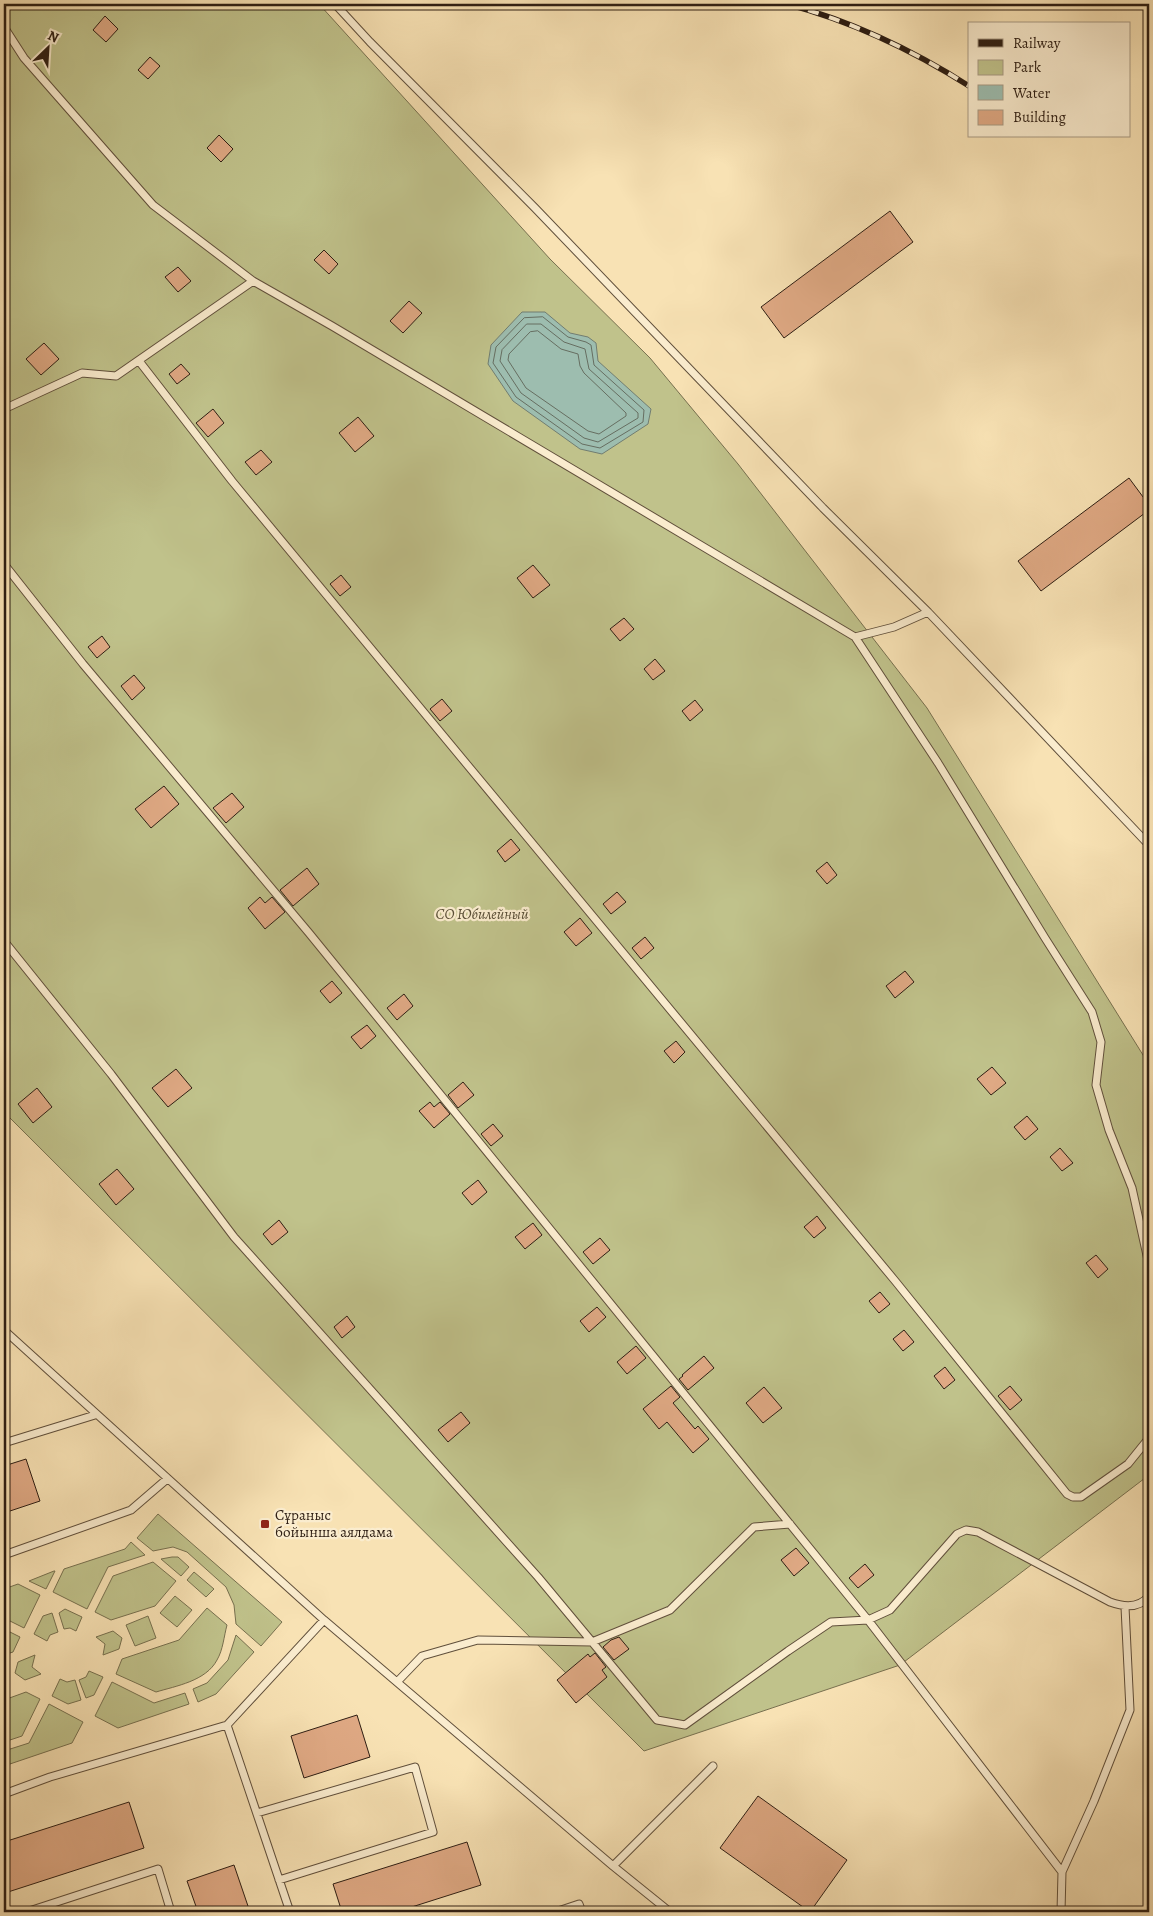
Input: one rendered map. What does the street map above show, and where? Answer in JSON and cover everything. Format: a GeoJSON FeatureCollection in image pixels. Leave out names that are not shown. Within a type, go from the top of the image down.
{"type":"FeatureCollection","features":[{"type":"Feature","properties":{"kind":"lane"},"geometry":{"type":"LineString","coordinates":[[335,4],[370,42],[535,208],[823,508],[928,612],[1149,845]]}},
{"type":"Feature","properties":{"kind":"lane"},"geometry":{"type":"LineString","coordinates":[[4,27],[24,58],[153,205],[252,281],[341,331],[855,636],[938,763],[1092,1012],[1101,1042],[1096,1085],[1109,1130],[1132,1188],[1148,1260],[1149,1282]]}},
{"type":"Feature","properties":{"kind":"lane"},"geometry":{"type":"LineString","coordinates":[[4,409],[82,374],[116,376],[252,281]]}},
{"type":"Feature","properties":{"kind":"lane"},"geometry":{"type":"LineString","coordinates":[[138,360],[232,481],[896,1282],[1067,1494],[1073,1497],[1080,1497],[1128,1464],[1149,1438]]}},
{"type":"Feature","properties":{"kind":"lane"},"geometry":{"type":"LineString","coordinates":[[4,564],[83,664],[316,941],[868,1620],[1062,1872]]}},
{"type":"Feature","properties":{"kind":"lane"},"geometry":{"type":"LineString","coordinates":[[855,636],[894,627],[928,612]]}},
{"type":"Feature","properties":{"kind":"lane"},"geometry":{"type":"LineString","coordinates":[[4,941],[111,1074],[234,1238],[538,1576],[657,1720],[685,1724],[831,1622],[868,1620],[890,1610],[957,1534],[966,1530],[978,1532],[1110,1602],[1125,1608],[1144,1602],[1149,1596]]}},
{"type":"Feature","properties":{"kind":"lane"},"geometry":{"type":"LineString","coordinates":[[4,1330],[324,1620],[613,1866],[670,1912]]}},
{"type":"Feature","properties":{"kind":"lane"},"geometry":{"type":"LineString","coordinates":[[4,1443],[95,1414]]}},
{"type":"Feature","properties":{"kind":"lane"},"geometry":{"type":"LineString","coordinates":[[4,1555],[131,1510],[167,1478]]}},
{"type":"Feature","properties":{"kind":"lane"},"geometry":{"type":"LineString","coordinates":[[397,1682],[422,1656],[478,1640],[592,1642],[670,1610],[754,1527],[790,1524]]}},
{"type":"Feature","properties":{"kind":"lane"},"geometry":{"type":"LineString","coordinates":[[1061,1912],[1062,1872],[1094,1801],[1130,1710],[1125,1608]]}},
{"type":"Feature","properties":{"kind":"lane"},"geometry":{"type":"LineString","coordinates":[[4,1794],[50,1777],[227,1725],[324,1620]]}},
{"type":"Feature","properties":{"kind":"lane"},"geometry":{"type":"LineString","coordinates":[[227,1725],[290,1912]]}},
{"type":"Feature","properties":{"kind":"lane"},"geometry":{"type":"LineString","coordinates":[[257,1813],[414,1766],[433,1832],[279,1880]]}},
{"type":"Feature","properties":{"kind":"lane"},"geometry":{"type":"LineString","coordinates":[[613,1866],[713,1766]]}},
{"type":"Feature","properties":{"kind":"lane"},"geometry":{"type":"LineString","coordinates":[[26,1912],[158,1869],[171,1912]]}},
{"type":"Feature","properties":{"kind":"lane"},"geometry":{"type":"LineString","coordinates":[[555,1912],[579,1904],[582,1912]]}},
{"type":"Feature","properties":{"kind":"green space","name":"СО Юбилейный"},"geometry":{"type":"Polygon","coordinates":[[[4,4],[319,4],[550,259],[650,358],[738,464],[927,708],[1148,1063],[1149,1475],[900,1665],[644,1751],[4,1112],[4,4]]]}},
{"type":"Feature","properties":{"kind":"green space"},"geometry":{"type":"Polygon","coordinates":[[[158,1514],[282,1622],[261,1646],[236,1624],[234,1605],[226,1587],[187,1552],[173,1547],[153,1551],[137,1538],[158,1514]]]}},
{"type":"Feature","properties":{"kind":"green space"},"geometry":{"type":"Polygon","coordinates":[[[131,1542],[145,1555],[108,1567],[87,1609],[53,1592],[64,1569],[125,1549],[131,1542]]]}},
{"type":"Feature","properties":{"kind":"green space"},"geometry":{"type":"Polygon","coordinates":[[[178,1557],[189,1567],[181,1576],[161,1559],[178,1557]]]}},
{"type":"Feature","properties":{"kind":"green space"},"geometry":{"type":"Polygon","coordinates":[[[153,1562],[176,1581],[155,1606],[111,1620],[95,1612],[113,1576],[153,1562]]]}},
{"type":"Feature","properties":{"kind":"green space"},"geometry":{"type":"Polygon","coordinates":[[[54,1571],[46,1589],[29,1581],[54,1571]]]}},
{"type":"Feature","properties":{"kind":"green space"},"geometry":{"type":"Polygon","coordinates":[[[194,1572],[214,1589],[206,1597],[187,1580],[194,1572]]]}},
{"type":"Feature","properties":{"kind":"green space"},"geometry":{"type":"Polygon","coordinates":[[[18,1584],[40,1595],[24,1628],[4,1618],[4,1589],[18,1584]]]}},
{"type":"Feature","properties":{"kind":"green space"},"geometry":{"type":"Polygon","coordinates":[[[175,1596],[192,1610],[177,1627],[160,1613],[175,1596]]]}},
{"type":"Feature","properties":{"kind":"green space"},"geometry":{"type":"Polygon","coordinates":[[[207,1608],[227,1625],[219,1656],[206,1673],[190,1682],[156,1692],[116,1674],[122,1659],[179,1640],[207,1608]]]}},
{"type":"Feature","properties":{"kind":"green space"},"geometry":{"type":"Polygon","coordinates":[[[65,1609],[82,1617],[76,1631],[70,1628],[64,1629],[59,1613],[65,1609]]]}},
{"type":"Feature","properties":{"kind":"green space"},"geometry":{"type":"Polygon","coordinates":[[[52,1613],[58,1632],[50,1635],[47,1641],[34,1634],[43,1616],[52,1613]]]}},
{"type":"Feature","properties":{"kind":"green space"},"geometry":{"type":"Polygon","coordinates":[[[148,1616],[156,1638],[135,1646],[126,1625],[148,1616]]]}},
{"type":"Feature","properties":{"kind":"green space"},"geometry":{"type":"Polygon","coordinates":[[[4,1629],[20,1637],[13,1652],[4,1655],[4,1629]]]}},
{"type":"Feature","properties":{"kind":"green space"},"geometry":{"type":"Polygon","coordinates":[[[113,1631],[122,1638],[119,1649],[103,1655],[105,1644],[96,1637],[113,1631]]]}},
{"type":"Feature","properties":{"kind":"green space"},"geometry":{"type":"Polygon","coordinates":[[[236,1635],[254,1652],[216,1694],[198,1702],[193,1689],[207,1683],[228,1660],[236,1635]]]}},
{"type":"Feature","properties":{"kind":"green space"},"geometry":{"type":"Polygon","coordinates":[[[35,1655],[32,1667],[41,1674],[25,1680],[15,1673],[18,1662],[35,1655]]]}},
{"type":"Feature","properties":{"kind":"green space"},"geometry":{"type":"Polygon","coordinates":[[[89,1671],[103,1677],[94,1695],[86,1698],[79,1680],[86,1677],[89,1671]]]}},
{"type":"Feature","properties":{"kind":"green space"},"geometry":{"type":"Polygon","coordinates":[[[60,1679],[67,1682],[75,1680],[81,1700],[68,1704],[52,1696],[60,1679]]]}},
{"type":"Feature","properties":{"kind":"green space"},"geometry":{"type":"Polygon","coordinates":[[[112,1682],[154,1703],[185,1693],[189,1704],[118,1728],[95,1716],[112,1682]]]}},
{"type":"Feature","properties":{"kind":"green space"},"geometry":{"type":"Polygon","coordinates":[[[26,1692],[40,1699],[22,1736],[4,1742],[4,1700],[26,1692]]]}},
{"type":"Feature","properties":{"kind":"green space"},"geometry":{"type":"Polygon","coordinates":[[[49,1704],[83,1722],[72,1743],[4,1766],[4,1751],[29,1743],[49,1704]]]}},
{"type":"Feature","properties":{"kind":"water"},"geometry":{"type":"Polygon","coordinates":[[[522,312],[545,312],[570,333],[588,337],[596,343],[598,361],[651,409],[648,424],[602,454],[580,449],[513,401],[488,364],[491,345],[522,312]]]}},
{"type":"Feature","properties":{"kind":"building"},"geometry":{"type":"Polygon","coordinates":[[[105,16],[118,29],[106,42],[93,30],[105,16]]]}},
{"type":"Feature","properties":{"kind":"building"},"geometry":{"type":"Polygon","coordinates":[[[150,57],[160,66],[148,79],[138,70],[150,57]]]}},
{"type":"Feature","properties":{"kind":"building"},"geometry":{"type":"Polygon","coordinates":[[[219,135],[233,149],[221,162],[207,148],[219,135]]]}},
{"type":"Feature","properties":{"kind":"building"},"geometry":{"type":"Polygon","coordinates":[[[890,211],[913,242],[784,338],[761,307],[890,211]]]}},
{"type":"Feature","properties":{"kind":"building"},"geometry":{"type":"Polygon","coordinates":[[[324,250],[338,264],[329,274],[314,260],[324,250]]]}},
{"type":"Feature","properties":{"kind":"building"},"geometry":{"type":"Polygon","coordinates":[[[178,267],[191,281],[178,292],[165,277],[178,267]]]}},
{"type":"Feature","properties":{"kind":"building"},"geometry":{"type":"Polygon","coordinates":[[[409,301],[422,313],[403,333],[390,321],[409,301]]]}},
{"type":"Feature","properties":{"kind":"building"},"geometry":{"type":"Polygon","coordinates":[[[44,343],[59,359],[41,375],[26,359],[44,343]]]}},
{"type":"Feature","properties":{"kind":"building"},"geometry":{"type":"Polygon","coordinates":[[[181,364],[190,374],[177,384],[169,374],[181,364]]]}},
{"type":"Feature","properties":{"kind":"building"},"geometry":{"type":"Polygon","coordinates":[[[213,409],[224,423],[208,437],[196,423],[213,409]]]}},
{"type":"Feature","properties":{"kind":"building"},"geometry":{"type":"Polygon","coordinates":[[[358,417],[374,436],[355,452],[339,433],[358,417]]]}},
{"type":"Feature","properties":{"kind":"building"},"geometry":{"type":"Polygon","coordinates":[[[261,450],[272,462],[256,475],[245,462],[261,450]]]}},
{"type":"Feature","properties":{"kind":"building"},"geometry":{"type":"Polygon","coordinates":[[[1129,478],[1149,505],[1149,510],[1041,591],[1018,561],[1129,478]]]}},
{"type":"Feature","properties":{"kind":"building"},"geometry":{"type":"Polygon","coordinates":[[[533,565],[550,585],[533,598],[517,578],[533,565]]]}},
{"type":"Feature","properties":{"kind":"building"},"geometry":{"type":"Polygon","coordinates":[[[341,575],[351,587],[340,596],[330,584],[341,575]]]}},
{"type":"Feature","properties":{"kind":"building"},"geometry":{"type":"Polygon","coordinates":[[[624,618],[634,629],[620,641],[610,629],[624,618]]]}},
{"type":"Feature","properties":{"kind":"building"},"geometry":{"type":"Polygon","coordinates":[[[102,636],[110,647],[97,658],[88,647],[102,636]]]}},
{"type":"Feature","properties":{"kind":"building"},"geometry":{"type":"Polygon","coordinates":[[[655,659],[665,671],[653,680],[644,669],[655,659]]]}},
{"type":"Feature","properties":{"kind":"building"},"geometry":{"type":"Polygon","coordinates":[[[134,675],[145,688],[132,700],[121,686],[134,675]]]}},
{"type":"Feature","properties":{"kind":"building"},"geometry":{"type":"Polygon","coordinates":[[[442,699],[452,711],[440,721],[430,709],[442,699]]]}},
{"type":"Feature","properties":{"kind":"building"},"geometry":{"type":"Polygon","coordinates":[[[695,700],[703,710],[690,721],[682,711],[695,700]]]}},
{"type":"Feature","properties":{"kind":"building"},"geometry":{"type":"Polygon","coordinates":[[[164,786],[179,804],[151,828],[135,809],[164,786]]]}},
{"type":"Feature","properties":{"kind":"building"},"geometry":{"type":"Polygon","coordinates":[[[232,793],[244,807],[226,823],[213,808],[232,793]]]}},
{"type":"Feature","properties":{"kind":"building"},"geometry":{"type":"Polygon","coordinates":[[[511,839],[520,850],[505,862],[497,851],[511,839]]]}},
{"type":"Feature","properties":{"kind":"building"},"geometry":{"type":"Polygon","coordinates":[[[827,862],[837,875],[827,884],[816,871],[827,862]]]}},
{"type":"Feature","properties":{"kind":"building"},"geometry":{"type":"Polygon","coordinates":[[[307,868],[319,884],[293,906],[280,890],[307,868]]]}},
{"type":"Feature","properties":{"kind":"building"},"geometry":{"type":"Polygon","coordinates":[[[617,892],[626,902],[611,914],[603,904],[617,892]]]}},
{"type":"Feature","properties":{"kind":"building"},"geometry":{"type":"Polygon","coordinates":[[[260,897],[265,903],[272,897],[285,912],[265,929],[248,908],[260,897]]]}},
{"type":"Feature","properties":{"kind":"building"},"geometry":{"type":"Polygon","coordinates":[[[580,918],[592,933],[576,946],[564,932],[580,918]]]}},
{"type":"Feature","properties":{"kind":"building"},"geometry":{"type":"Polygon","coordinates":[[[645,937],[654,948],[641,959],[632,948],[645,937]]]}},
{"type":"Feature","properties":{"kind":"building"},"geometry":{"type":"Polygon","coordinates":[[[905,971],[914,982],[895,998],[886,986],[905,971]]]}},
{"type":"Feature","properties":{"kind":"building"},"geometry":{"type":"Polygon","coordinates":[[[332,981],[342,993],[330,1003],[320,991],[332,981]]]}},
{"type":"Feature","properties":{"kind":"building"},"geometry":{"type":"Polygon","coordinates":[[[404,994],[413,1006],[397,1020],[387,1008],[404,994]]]}},
{"type":"Feature","properties":{"kind":"building"},"geometry":{"type":"Polygon","coordinates":[[[367,1025],[376,1036],[361,1049],[351,1037],[367,1025]]]}},
{"type":"Feature","properties":{"kind":"building"},"geometry":{"type":"Polygon","coordinates":[[[676,1041],[685,1052],[674,1063],[664,1051],[676,1041]]]}},
{"type":"Feature","properties":{"kind":"building"},"geometry":{"type":"Polygon","coordinates":[[[992,1067],[1006,1083],[991,1095],[977,1079],[992,1067]]]}},
{"type":"Feature","properties":{"kind":"building"},"geometry":{"type":"Polygon","coordinates":[[[176,1069],[192,1088],[168,1107],[152,1088],[176,1069]]]}},
{"type":"Feature","properties":{"kind":"building"},"geometry":{"type":"Polygon","coordinates":[[[463,1082],[474,1095],[458,1108],[448,1095],[463,1082]]]}},
{"type":"Feature","properties":{"kind":"building"},"geometry":{"type":"Polygon","coordinates":[[[37,1088],[52,1107],[33,1123],[18,1104],[37,1088]]]}},
{"type":"Feature","properties":{"kind":"building"},"geometry":{"type":"Polygon","coordinates":[[[430,1102],[434,1107],[440,1102],[450,1114],[434,1128],[419,1111],[430,1102]]]}},
{"type":"Feature","properties":{"kind":"building"},"geometry":{"type":"Polygon","coordinates":[[[1027,1116],[1038,1129],[1025,1140],[1014,1127],[1027,1116]]]}},
{"type":"Feature","properties":{"kind":"building"},"geometry":{"type":"Polygon","coordinates":[[[493,1124],[503,1136],[491,1146],[481,1134],[493,1124]]]}},
{"type":"Feature","properties":{"kind":"building"},"geometry":{"type":"Polygon","coordinates":[[[1060,1148],[1073,1163],[1062,1171],[1050,1157],[1060,1148]]]}},
{"type":"Feature","properties":{"kind":"building"},"geometry":{"type":"Polygon","coordinates":[[[117,1169],[134,1189],[116,1205],[99,1184],[117,1169]]]}},
{"type":"Feature","properties":{"kind":"building"},"geometry":{"type":"Polygon","coordinates":[[[478,1180],[487,1192],[472,1205],[462,1193],[478,1180]]]}},
{"type":"Feature","properties":{"kind":"building"},"geometry":{"type":"Polygon","coordinates":[[[817,1216],[826,1228],[814,1238],[804,1227],[817,1216]]]}},
{"type":"Feature","properties":{"kind":"building"},"geometry":{"type":"Polygon","coordinates":[[[279,1220],[288,1232],[272,1245],[263,1234],[279,1220]]]}},
{"type":"Feature","properties":{"kind":"building"},"geometry":{"type":"Polygon","coordinates":[[[533,1223],[542,1235],[525,1249],[515,1237],[533,1223]]]}},
{"type":"Feature","properties":{"kind":"building"},"geometry":{"type":"Polygon","coordinates":[[[600,1238],[610,1250],[593,1264],[583,1252],[600,1238]]]}},
{"type":"Feature","properties":{"kind":"building"},"geometry":{"type":"Polygon","coordinates":[[[1096,1255],[1108,1269],[1098,1278],[1086,1263],[1096,1255]]]}},
{"type":"Feature","properties":{"kind":"building"},"geometry":{"type":"Polygon","coordinates":[[[880,1292],[890,1304],[879,1313],[869,1301],[880,1292]]]}},
{"type":"Feature","properties":{"kind":"building"},"geometry":{"type":"Polygon","coordinates":[[[597,1307],[606,1317],[589,1332],[580,1321],[597,1307]]]}},
{"type":"Feature","properties":{"kind":"building"},"geometry":{"type":"Polygon","coordinates":[[[347,1316],[355,1327],[342,1338],[334,1327],[347,1316]]]}},
{"type":"Feature","properties":{"kind":"building"},"geometry":{"type":"Polygon","coordinates":[[[904,1330],[914,1342],[903,1351],[893,1339],[904,1330]]]}},
{"type":"Feature","properties":{"kind":"building"},"geometry":{"type":"Polygon","coordinates":[[[636,1346],[646,1358],[627,1374],[617,1362],[636,1346]]]}},
{"type":"Feature","properties":{"kind":"building"},"geometry":{"type":"Polygon","coordinates":[[[704,1356],[714,1368],[688,1390],[679,1379],[704,1356]]]}},
{"type":"Feature","properties":{"kind":"building"},"geometry":{"type":"Polygon","coordinates":[[[945,1367],[955,1380],[944,1389],[934,1376],[945,1367]]]}},
{"type":"Feature","properties":{"kind":"building"},"geometry":{"type":"Polygon","coordinates":[[[671,1386],[680,1397],[673,1403],[695,1429],[698,1426],[709,1439],[693,1453],[667,1422],[659,1429],[643,1409],[671,1386]]]}},
{"type":"Feature","properties":{"kind":"building"},"geometry":{"type":"Polygon","coordinates":[[[1010,1386],[1022,1400],[1010,1410],[998,1396],[1010,1386]]]}},
{"type":"Feature","properties":{"kind":"building"},"geometry":{"type":"Polygon","coordinates":[[[764,1387],[782,1408],[763,1423],[746,1403],[764,1387]]]}},
{"type":"Feature","properties":{"kind":"building"},"geometry":{"type":"Polygon","coordinates":[[[461,1412],[470,1423],[448,1442],[438,1430],[461,1412]]]}},
{"type":"Feature","properties":{"kind":"building"},"geometry":{"type":"Polygon","coordinates":[[[26,1459],[40,1501],[4,1513],[4,1466],[26,1459]]]}},
{"type":"Feature","properties":{"kind":"building"},"geometry":{"type":"Polygon","coordinates":[[[796,1548],[809,1563],[794,1576],[781,1560],[796,1548]]]}},
{"type":"Feature","properties":{"kind":"building"},"geometry":{"type":"Polygon","coordinates":[[[865,1564],[874,1575],[858,1588],[849,1578],[865,1564]]]}},
{"type":"Feature","properties":{"kind":"building"},"geometry":{"type":"Polygon","coordinates":[[[619,1637],[629,1649],[614,1660],[603,1647],[611,1640],[619,1637]]]}},
{"type":"Feature","properties":{"kind":"building"},"geometry":{"type":"Polygon","coordinates":[[[595,1653],[606,1667],[602,1670],[607,1677],[576,1703],[557,1680],[588,1654],[590,1657],[595,1653]]]}},
{"type":"Feature","properties":{"kind":"building"},"geometry":{"type":"Polygon","coordinates":[[[357,1715],[370,1757],[304,1778],[291,1736],[357,1715]]]}},
{"type":"Feature","properties":{"kind":"building"},"geometry":{"type":"Polygon","coordinates":[[[758,1796],[847,1860],[810,1912],[720,1848],[758,1796]]]}},
{"type":"Feature","properties":{"kind":"building"},"geometry":{"type":"Polygon","coordinates":[[[129,1802],[144,1848],[8,1892],[4,1879],[4,1842],[129,1802]]]}},
{"type":"Feature","properties":{"kind":"building"},"geometry":{"type":"Polygon","coordinates":[[[467,1842],[481,1885],[396,1912],[342,1912],[333,1884],[467,1842]]]}},
{"type":"Feature","properties":{"kind":"building"},"geometry":{"type":"Polygon","coordinates":[[[234,1865],[250,1912],[198,1912],[187,1881],[234,1865]]]}},
{"type":"Feature","properties":{"kind":"railway"},"geometry":{"type":"LineString","coordinates":[[787,4],[835,19],[881,38],[968,85]]}},
{"type":"Feature","properties":{"kind":"place","name":"Сұраныс бойынша аялдама"},"geometry":{"type":"Point","coordinates":[265,1524]}}]}
